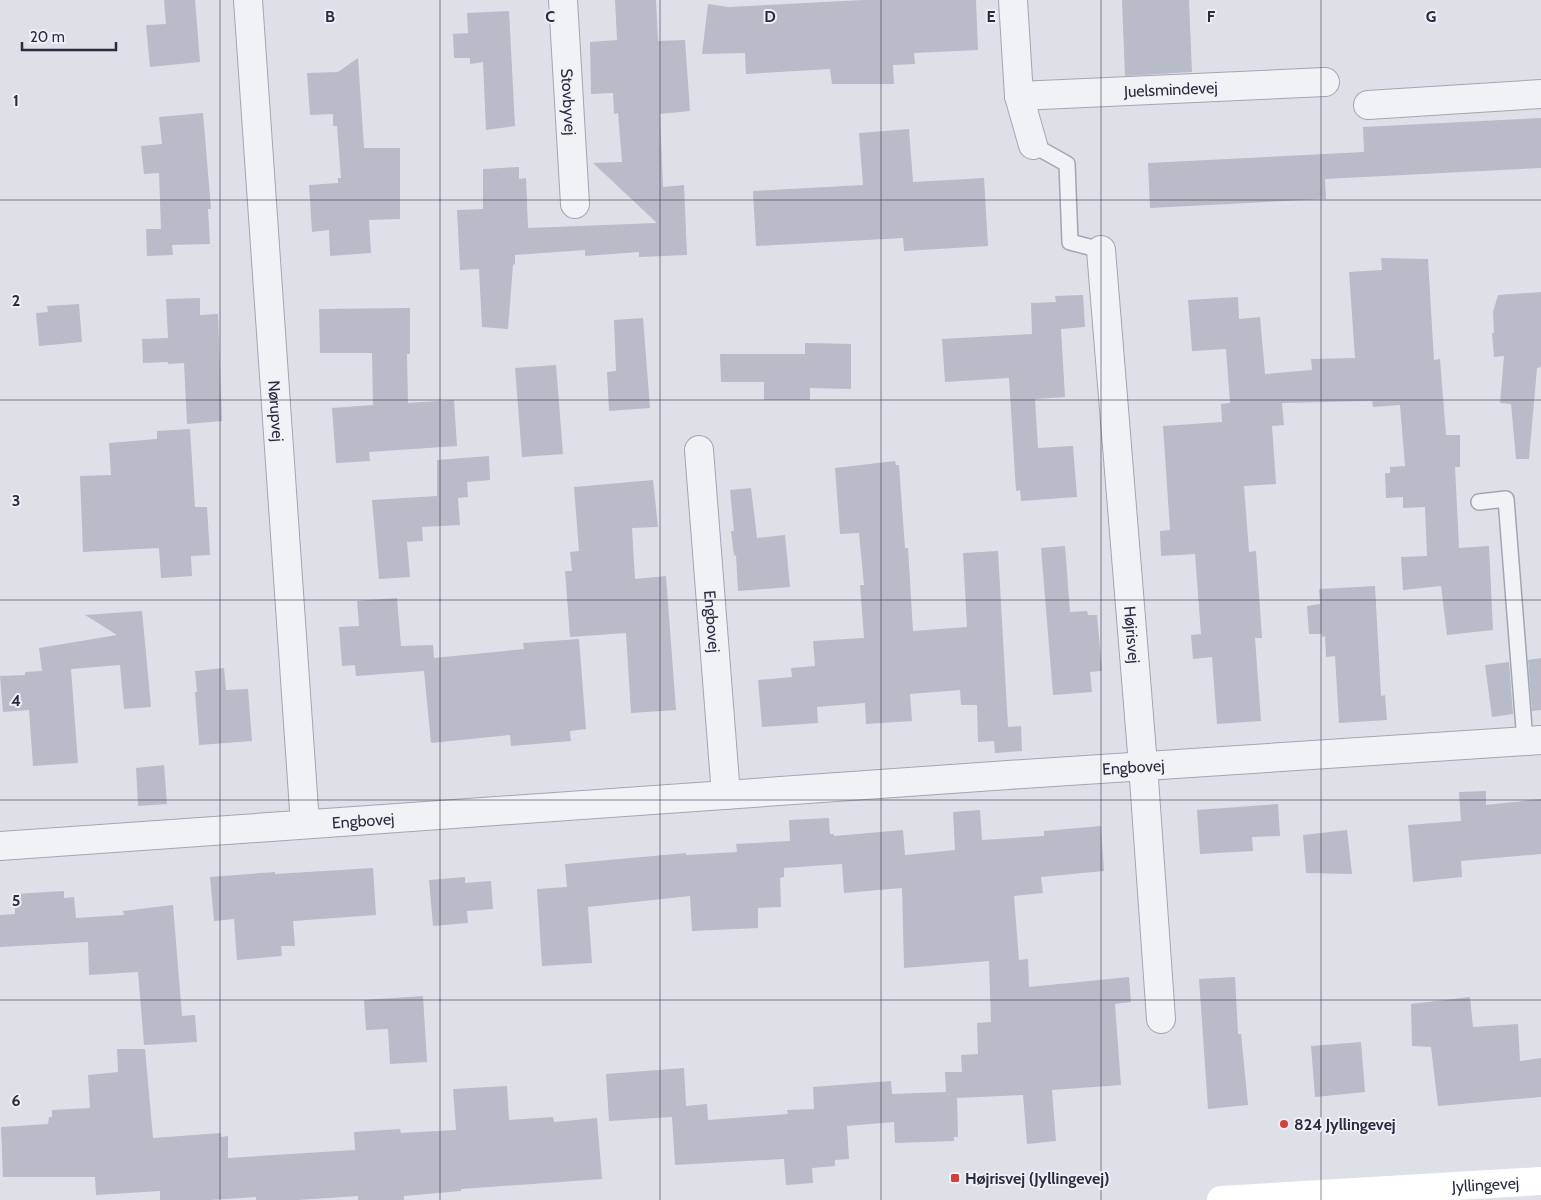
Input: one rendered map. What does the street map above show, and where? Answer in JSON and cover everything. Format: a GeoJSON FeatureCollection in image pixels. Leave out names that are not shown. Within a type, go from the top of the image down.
{"type":"FeatureCollection","features":[{"type":"Feature","properties":{"kind":"street","name":"Nørupvej"},"geometry":{"type":"LineString","coordinates":[[248,0],[305,824]]}},
{"type":"Feature","properties":{"kind":"street","name":"Stovbyvej"},"geometry":{"type":"LineString","coordinates":[[563,0],[575,204]]}},
{"type":"Feature","properties":{"kind":"street"},"geometry":{"type":"LineString","coordinates":[[1013,0],[1018,96],[1033,144]]}},
{"type":"Feature","properties":{"kind":"street","name":"Juelsmindevej"},"geometry":{"type":"LineString","coordinates":[[1018,96],[1325,82]]}},
{"type":"Feature","properties":{"kind":"street"},"geometry":{"type":"LineString","coordinates":[[1368,105],[1541,94]]}},
{"type":"Feature","properties":{"kind":"street","name":"Højrisvej"},"geometry":{"type":"LineString","coordinates":[[1101,250],[1144,765],[1161,1019]]}},
{"type":"Feature","properties":{"kind":"street","name":"Engbovej"},"geometry":{"type":"LineString","coordinates":[[699,450],[726,795]]}},
{"type":"Feature","properties":{"kind":"street","name":"Engbovej"},"geometry":{"type":"LineString","coordinates":[[0,846],[1144,765],[1533,740]]}},
{"type":"Feature","properties":{"kind":"street","name":"Jyllingevej"},"geometry":{"type":"LineString","coordinates":[[1221,1200],[1541,1181]]}},
{"type":"Feature","properties":{"kind":"lane"},"geometry":{"type":"LineString","coordinates":[[1033,144],[1067,164],[1070,242],[1101,250]]}},
{"type":"Feature","properties":{"kind":"lane"},"geometry":{"type":"LineString","coordinates":[[1479,502],[1506,499],[1533,740]]}},
{"type":"Feature","properties":{"kind":"building"},"geometry":{"type":"Polygon","coordinates":[[[164,0],[195,0],[200,62],[150,67],[146,25],[166,24],[164,0]]]}},
{"type":"Feature","properties":{"kind":"building"},"geometry":{"type":"Polygon","coordinates":[[[615,0],[656,0],[658,41],[685,40],[690,111],[660,114],[663,187],[684,185],[687,255],[639,257],[639,252],[585,256],[585,250],[515,255],[508,329],[482,327],[479,269],[460,270],[457,210],[483,209],[483,169],[519,167],[519,179],[526,178],[528,228],[657,223],[593,163],[622,162],[618,113],[614,114],[613,93],[591,94],[590,42],[617,40],[615,0]]]}},
{"type":"Feature","properties":{"kind":"building"},"geometry":{"type":"Polygon","coordinates":[[[863,0],[976,0],[978,50],[914,53],[915,64],[893,65],[894,84],[832,84],[830,69],[746,74],[745,53],[702,54],[708,4],[728,7],[863,0]]]}},
{"type":"Feature","properties":{"kind":"building"},"geometry":{"type":"Polygon","coordinates":[[[1122,0],[1189,0],[1192,72],[1125,76],[1122,0]]]}},
{"type":"Feature","properties":{"kind":"building"},"geometry":{"type":"Polygon","coordinates":[[[509,11],[515,126],[486,130],[483,62],[470,64],[470,58],[454,58],[453,34],[468,33],[467,13],[509,11]]]}},
{"type":"Feature","properties":{"kind":"building"},"geometry":{"type":"Polygon","coordinates":[[[358,58],[364,148],[400,148],[400,219],[369,220],[371,253],[330,256],[329,230],[312,232],[309,185],[338,183],[338,178],[341,178],[337,126],[333,126],[333,114],[310,115],[307,73],[338,72],[358,58]]]}},
{"type":"Feature","properties":{"kind":"building"},"geometry":{"type":"Polygon","coordinates":[[[203,113],[211,209],[208,209],[210,244],[172,245],[173,255],[147,256],[146,229],[161,229],[159,173],[144,174],[141,146],[162,144],[159,117],[203,113]]]}},
{"type":"Feature","properties":{"kind":"building"},"geometry":{"type":"Polygon","coordinates":[[[1541,118],[1541,168],[1325,179],[1326,199],[1150,208],[1148,163],[1364,152],[1363,127],[1541,118]]]}},
{"type":"Feature","properties":{"kind":"building"},"geometry":{"type":"Polygon","coordinates":[[[909,129],[913,182],[984,178],[988,246],[904,251],[903,238],[756,246],[753,191],[863,185],[859,133],[909,129]]]}},
{"type":"Feature","properties":{"kind":"building"},"geometry":{"type":"Polygon","coordinates":[[[1381,258],[1428,259],[1434,360],[1440,359],[1446,435],[1460,435],[1460,467],[1455,467],[1459,548],[1489,546],[1493,630],[1447,635],[1441,586],[1403,590],[1401,557],[1427,556],[1425,507],[1403,508],[1403,497],[1386,498],[1385,473],[1390,473],[1390,467],[1405,466],[1400,405],[1373,407],[1372,401],[1282,403],[1284,425],[1272,426],[1276,484],[1244,486],[1249,552],[1256,551],[1262,638],[1255,638],[1261,721],[1217,724],[1212,657],[1193,659],[1191,635],[1201,634],[1195,554],[1161,556],[1160,531],[1170,530],[1163,426],[1222,422],[1221,404],[1230,403],[1226,349],[1192,351],[1188,300],[1238,297],[1239,319],[1260,317],[1265,374],[1312,370],[1311,359],[1355,358],[1349,272],[1382,270],[1381,258]]]}},
{"type":"Feature","properties":{"kind":"building"},"geometry":{"type":"Polygon","coordinates":[[[1541,292],[1541,367],[1537,368],[1529,459],[1516,459],[1511,404],[1500,403],[1504,356],[1494,357],[1493,312],[1498,295],[1541,292]]]}},
{"type":"Feature","properties":{"kind":"building"},"geometry":{"type":"Polygon","coordinates":[[[1083,295],[1085,327],[1061,329],[1065,397],[1035,399],[1038,448],[1073,446],[1077,497],[1021,501],[1020,490],[1016,491],[1009,378],[945,382],[942,339],[1032,334],[1031,303],[1056,302],[1055,296],[1083,295]]]}},
{"type":"Feature","properties":{"kind":"building"},"geometry":{"type":"Polygon","coordinates":[[[200,298],[200,315],[218,314],[222,421],[187,424],[184,363],[143,363],[142,339],[168,338],[166,299],[200,298]]]}},
{"type":"Feature","properties":{"kind":"building"},"geometry":{"type":"Polygon","coordinates":[[[79,304],[82,342],[39,346],[36,313],[48,312],[47,306],[79,304]]]}},
{"type":"Feature","properties":{"kind":"building"},"geometry":{"type":"Polygon","coordinates":[[[410,308],[410,354],[407,354],[408,403],[454,400],[457,446],[369,452],[370,461],[336,463],[332,408],[373,405],[372,353],[320,353],[319,309],[410,308]]]}},
{"type":"Feature","properties":{"kind":"building"},"geometry":{"type":"Polygon","coordinates":[[[643,318],[650,408],[609,411],[607,372],[616,371],[614,320],[643,318]]]}},
{"type":"Feature","properties":{"kind":"building"},"geometry":{"type":"Polygon","coordinates":[[[805,343],[851,344],[851,389],[810,388],[810,400],[764,400],[764,382],[721,382],[720,354],[805,354],[805,343]]]}},
{"type":"Feature","properties":{"kind":"building"},"geometry":{"type":"Polygon","coordinates":[[[556,365],[563,454],[522,457],[515,368],[556,365]]]}},
{"type":"Feature","properties":{"kind":"building"},"geometry":{"type":"Polygon","coordinates":[[[190,429],[195,507],[207,507],[210,555],[191,556],[192,576],[161,578],[159,548],[83,552],[80,476],[111,475],[109,443],[157,439],[157,431],[190,429]]]}},
{"type":"Feature","properties":{"kind":"building"},"geometry":{"type":"Polygon","coordinates":[[[489,456],[490,480],[467,482],[468,497],[458,498],[460,525],[422,527],[423,541],[407,542],[410,577],[379,579],[372,500],[437,496],[437,460],[489,456]]]}},
{"type":"Feature","properties":{"kind":"building"},"geometry":{"type":"Polygon","coordinates":[[[895,461],[896,465],[899,465],[905,548],[908,548],[913,631],[967,627],[963,553],[998,551],[1008,727],[1021,726],[1022,751],[995,753],[994,741],[978,742],[977,705],[961,705],[960,690],[910,694],[912,721],[866,724],[865,703],[817,707],[818,723],[762,727],[758,680],[792,677],[791,668],[815,666],[813,641],[864,638],[860,585],[864,585],[859,533],[840,534],[835,468],[895,461]]]}},
{"type":"Feature","properties":{"kind":"building"},"geometry":{"type":"Polygon","coordinates":[[[653,480],[658,527],[632,528],[635,579],[666,576],[676,710],[631,713],[626,633],[570,637],[565,571],[572,571],[570,552],[579,551],[574,487],[653,480]]]}},
{"type":"Feature","properties":{"kind":"building"},"geometry":{"type":"Polygon","coordinates":[[[751,488],[757,538],[785,535],[790,587],[738,591],[736,555],[734,556],[731,531],[734,531],[730,490],[751,488]]]}},
{"type":"Feature","properties":{"kind":"building"},"geometry":{"type":"Polygon","coordinates":[[[1065,546],[1070,612],[1087,611],[1088,615],[1097,615],[1102,671],[1090,672],[1092,692],[1053,695],[1041,548],[1065,546]]]}},
{"type":"Feature","properties":{"kind":"building"},"geometry":{"type":"Polygon","coordinates":[[[1375,586],[1381,696],[1385,695],[1387,720],[1339,723],[1335,656],[1326,657],[1325,636],[1322,637],[1322,634],[1309,634],[1307,606],[1320,604],[1319,589],[1375,586]]]}},
{"type":"Feature","properties":{"kind":"building"},"geometry":{"type":"Polygon","coordinates":[[[397,598],[401,646],[433,645],[434,658],[524,649],[523,643],[579,639],[586,729],[570,731],[571,741],[511,746],[510,735],[431,743],[424,671],[356,676],[355,665],[342,666],[339,627],[359,626],[357,601],[397,598]]]}},
{"type":"Feature","properties":{"kind":"building"},"geometry":{"type":"Polygon","coordinates":[[[142,611],[151,707],[124,709],[120,665],[71,669],[78,763],[33,766],[29,710],[3,712],[0,676],[25,675],[25,672],[42,671],[39,648],[117,635],[85,615],[142,611]]]}},
{"type":"Feature","properties":{"kind":"building"},"geometry":{"type":"Polygon","coordinates":[[[1541,658],[1541,710],[1532,711],[1528,660],[1541,658]]]}},
{"type":"Feature","properties":{"kind":"building"},"geometry":{"type":"Polygon","coordinates":[[[1509,662],[1513,714],[1492,717],[1485,665],[1509,662]]]}},
{"type":"Feature","properties":{"kind":"building"},"geometry":{"type":"Polygon","coordinates":[[[224,668],[226,690],[248,689],[252,741],[199,745],[195,671],[224,668]]]}},
{"type":"Feature","properties":{"kind":"building"},"geometry":{"type":"Polygon","coordinates":[[[164,765],[167,804],[138,806],[136,768],[164,765]]]}},
{"type":"Feature","properties":{"kind":"building"},"geometry":{"type":"Polygon","coordinates":[[[1486,791],[1486,805],[1541,799],[1541,854],[1461,861],[1462,877],[1413,882],[1408,825],[1461,821],[1459,792],[1486,791]]]}},
{"type":"Feature","properties":{"kind":"building"},"geometry":{"type":"Polygon","coordinates":[[[1278,804],[1280,836],[1252,837],[1253,851],[1200,854],[1197,810],[1278,804]]]}},
{"type":"Feature","properties":{"kind":"building"},"geometry":{"type":"Polygon","coordinates":[[[980,810],[982,840],[1044,836],[1044,831],[1101,826],[1104,871],[1041,877],[1043,893],[1014,896],[1019,960],[1028,959],[1029,987],[1129,977],[1131,1002],[1115,1004],[1121,1085],[1052,1090],[1056,1141],[1027,1144],[1023,1095],[957,1098],[958,1137],[954,1137],[954,1141],[895,1143],[894,1122],[847,1126],[849,1159],[835,1160],[835,1166],[812,1168],[813,1183],[786,1185],[784,1159],[675,1165],[672,1117],[609,1121],[606,1074],[684,1068],[686,1106],[707,1104],[708,1120],[788,1114],[787,1110],[814,1109],[813,1087],[891,1081],[892,1094],[946,1092],[945,1072],[962,1072],[961,1055],[978,1054],[977,1023],[991,1022],[989,961],[904,968],[902,888],[844,893],[842,864],[784,868],[784,877],[780,878],[781,907],[758,908],[758,928],[692,931],[690,896],[588,907],[592,963],[542,966],[537,889],[567,887],[565,864],[686,853],[686,855],[737,852],[736,844],[790,841],[789,820],[829,818],[830,834],[834,834],[834,836],[903,830],[905,855],[955,850],[953,812],[980,810]]]}},
{"type":"Feature","properties":{"kind":"building"},"geometry":{"type":"Polygon","coordinates":[[[1347,830],[1352,874],[1306,873],[1303,835],[1347,830]]]}},
{"type":"Feature","properties":{"kind":"building"},"geometry":{"type":"Polygon","coordinates":[[[373,868],[376,915],[293,921],[295,946],[281,946],[282,956],[237,960],[234,919],[214,921],[210,877],[373,868]]]}},
{"type":"Feature","properties":{"kind":"building"},"geometry":{"type":"Polygon","coordinates":[[[465,877],[465,883],[491,881],[493,909],[467,911],[468,923],[433,926],[429,880],[465,877]]]}},
{"type":"Feature","properties":{"kind":"building"},"geometry":{"type":"Polygon","coordinates":[[[64,891],[64,898],[74,897],[76,918],[124,915],[123,911],[173,905],[182,1016],[195,1015],[197,1042],[144,1045],[138,972],[89,975],[88,942],[0,947],[0,915],[15,914],[14,894],[64,891]]]}},
{"type":"Feature","properties":{"kind":"building"},"geometry":{"type":"Polygon","coordinates":[[[1235,977],[1238,1034],[1241,1034],[1248,1105],[1208,1109],[1199,979],[1235,977]]]}},
{"type":"Feature","properties":{"kind":"building"},"geometry":{"type":"Polygon","coordinates":[[[423,996],[427,1062],[390,1064],[388,1029],[366,1030],[364,1000],[423,996]]]}},
{"type":"Feature","properties":{"kind":"building"},"geometry":{"type":"Polygon","coordinates":[[[1470,997],[1473,1027],[1518,1024],[1520,1061],[1541,1058],[1541,1097],[1438,1106],[1431,1047],[1412,1046],[1411,1004],[1470,997]]]}},
{"type":"Feature","properties":{"kind":"building"},"geometry":{"type":"Polygon","coordinates":[[[1361,1042],[1365,1092],[1315,1097],[1311,1046],[1361,1042]]]}},
{"type":"Feature","properties":{"kind":"building"},"geometry":{"type":"Polygon","coordinates":[[[117,1049],[145,1049],[153,1138],[221,1133],[221,1137],[228,1136],[228,1158],[355,1150],[354,1132],[400,1129],[401,1133],[456,1130],[453,1089],[507,1086],[509,1120],[553,1117],[554,1122],[597,1118],[602,1179],[461,1189],[461,1191],[404,1196],[404,1200],[358,1200],[358,1196],[298,1200],[256,1200],[256,1197],[210,1200],[160,1200],[160,1191],[96,1195],[95,1177],[3,1177],[1,1127],[48,1124],[49,1117],[52,1117],[52,1110],[90,1108],[88,1075],[118,1072],[117,1049]]]}},
{"type":"Feature","properties":{"kind":"place","name":"824 Jyllingevej"},"geometry":{"type":"Point","coordinates":[1284,1124]}},
{"type":"Feature","properties":{"kind":"place","name":"Højrisvej (Jyllingevej)"},"geometry":{"type":"Point","coordinates":[955,1178]}}]}
